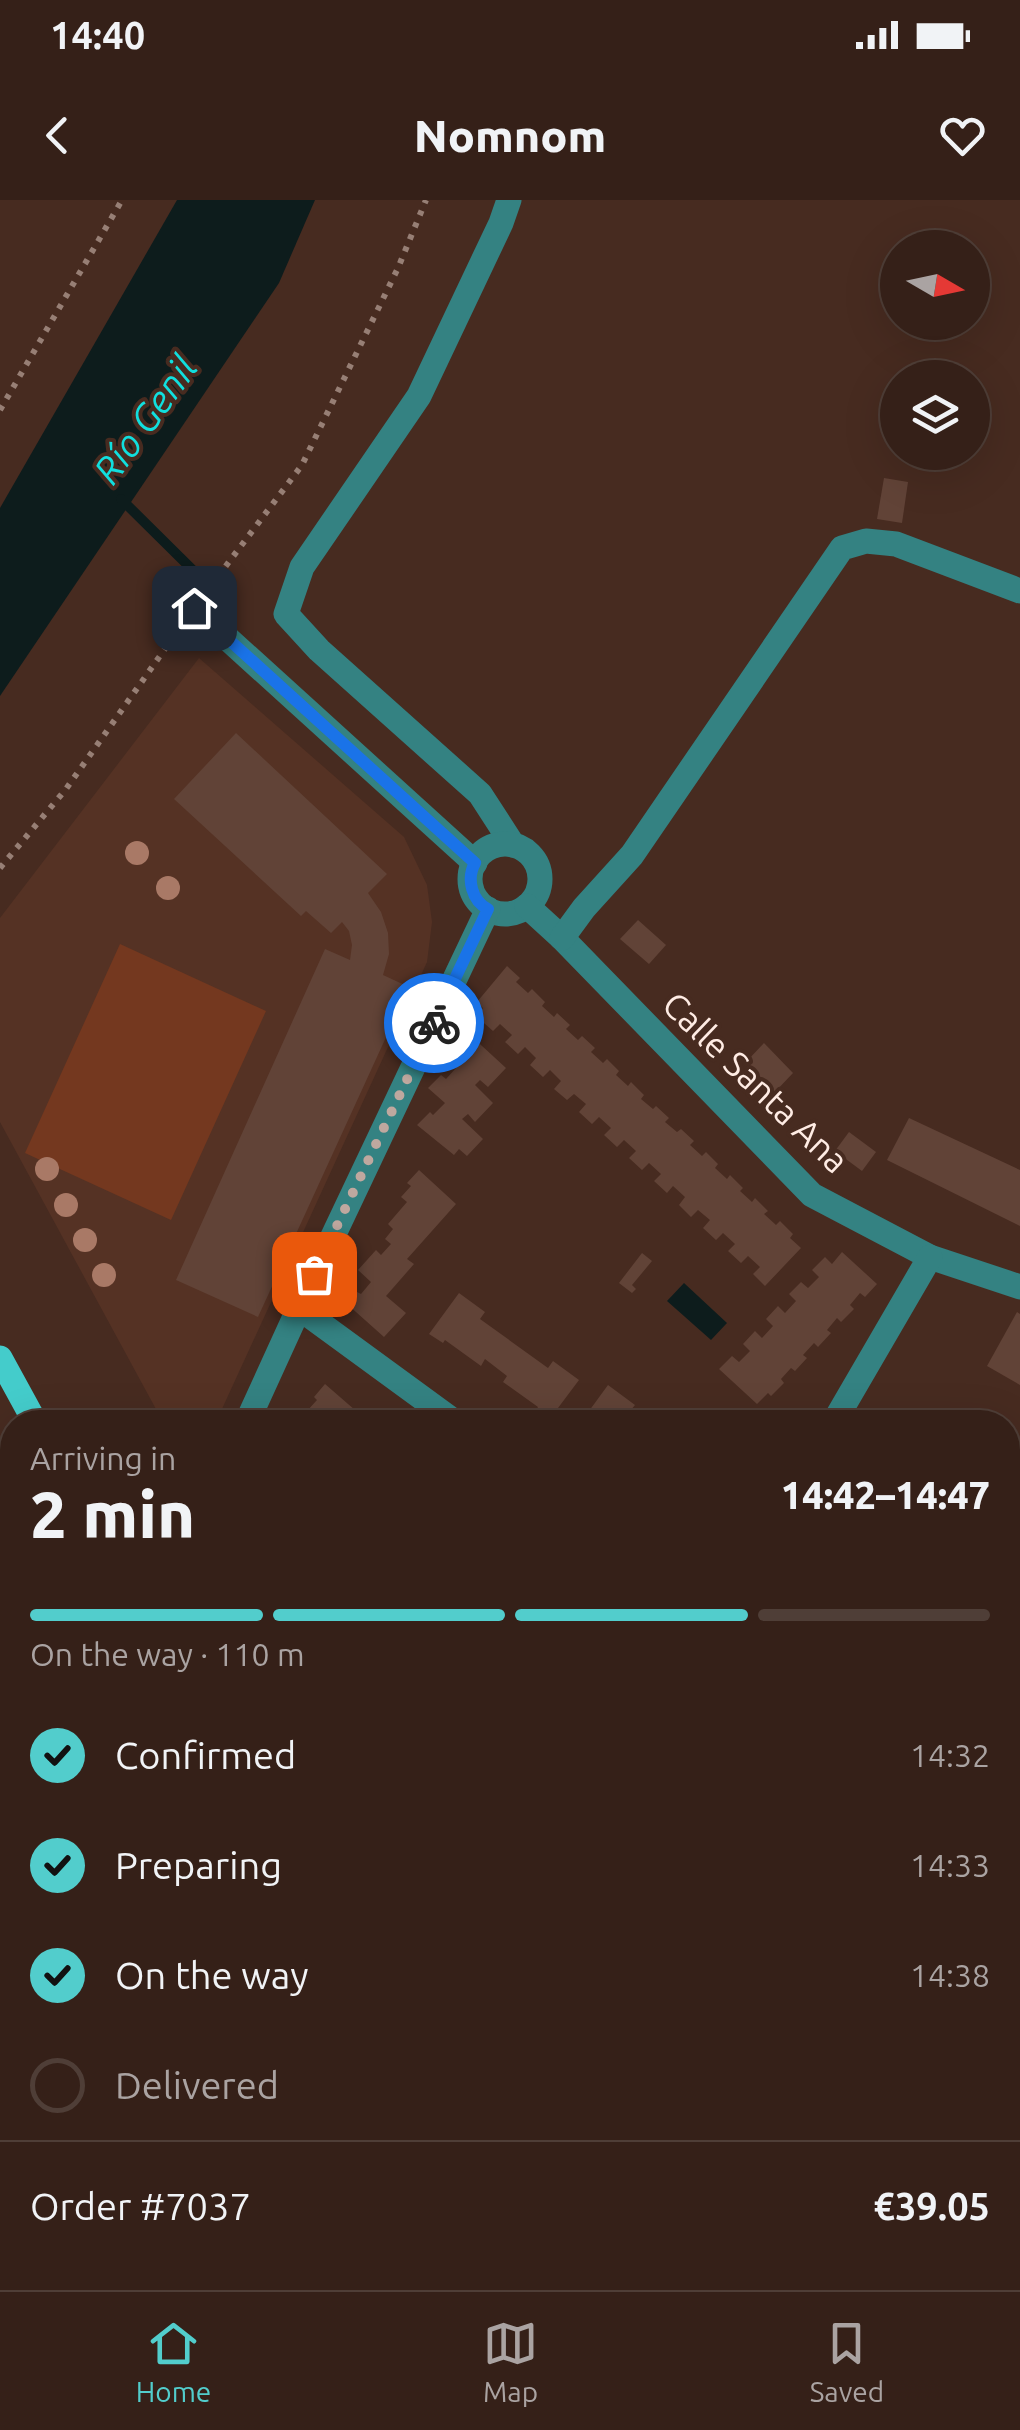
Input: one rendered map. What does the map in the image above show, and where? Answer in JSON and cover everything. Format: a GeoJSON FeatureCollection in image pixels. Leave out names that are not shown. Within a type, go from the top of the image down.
{"type":"FeatureCollection","features":[{"type":"Feature","properties":{"kind":"main road"},"geometry":{"type":"LineString","coordinates":[[0,1358],[28,1410]]}},
{"type":"Feature","properties":{"kind":"street"},"geometry":{"type":"LineString","coordinates":[[508,200],[501,223],[420,396],[302,567],[286,614],[320,650],[480,794],[513,845]]}},
{"type":"Feature","properties":{"kind":"street"},"geometry":{"type":"LineString","coordinates":[[562,938],[632,855],[842,548],[866,541],[896,544],[1020,591]]}},
{"type":"Feature","properties":{"kind":"street"},"geometry":{"type":"LineString","coordinates":[[194,608],[475,863]]}},
{"type":"Feature","properties":{"kind":"street"},"geometry":{"type":"LineString","coordinates":[[513,845],[529,853],[539,868],[540,886],[532,902],[517,913],[498,914],[481,906],[472,889],[471,870],[475,863],[480,855],[496,846],[513,845]]}},
{"type":"Feature","properties":{"kind":"street","name":"Calle Santa Ana"},"geometry":{"type":"LineString","coordinates":[[527,906],[812,1194],[930,1257],[1020,1288]]}},
{"type":"Feature","properties":{"kind":"street"},"geometry":{"type":"LineString","coordinates":[[252,1410],[488,909]]}},
{"type":"Feature","properties":{"kind":"street"},"geometry":{"type":"LineString","coordinates":[[841,1410],[930,1257]]}},
{"type":"Feature","properties":{"kind":"street"},"geometry":{"type":"LineString","coordinates":[[298,1308],[438,1410]]}},
{"type":"Feature","properties":{"kind":"path"},"geometry":{"type":"LineString","coordinates":[[0,410],[122,200]]}},
{"type":"Feature","properties":{"kind":"path"},"geometry":{"type":"LineString","coordinates":[[0,868],[66,789],[194,608],[302,465],[398,268],[426,200]]}},
{"type":"Feature","properties":{"kind":"shaded area"},"geometry":{"type":"Polygon","coordinates":[[[199,658],[404,837],[427,885],[432,922],[427,962],[222,1410],[156,1410],[0,1122],[0,918],[199,658]]]}},
{"type":"Feature","properties":{"kind":"shaded area"},"geometry":{"type":"Polygon","coordinates":[[[120,944],[266,1011],[171,1220],[25,1153],[120,944]]]}},
{"type":"Feature","properties":{"kind":"water","name":"Río Genil"},"geometry":{"type":"Polygon","coordinates":[[[177,200],[315,200],[279,283],[0,696],[0,508],[177,200]]]}},
{"type":"Feature","properties":{"kind":"water"},"geometry":{"type":"Polygon","coordinates":[[[684,1283],[727,1323],[711,1340],[667,1301],[684,1283]]]}},
{"type":"Feature","properties":{"kind":"building"},"geometry":{"type":"Polygon","coordinates":[[[884,478],[908,482],[902,523],[877,519],[884,478]]]}},
{"type":"Feature","properties":{"kind":"building"},"geometry":{"type":"Polygon","coordinates":[[[236,733],[387,874],[368,893],[381,912],[388,933],[389,954],[383,975],[409,987],[258,1317],[176,1280],[325,949],[350,960],[352,945],[342,922],[331,933],[306,911],[301,916],[174,799],[236,733]]]}},
{"type":"Feature","properties":{"kind":"building"},"geometry":{"type":"Polygon","coordinates":[[[638,920],[666,945],[649,964],[620,939],[638,920]]]}},
{"type":"Feature","properties":{"kind":"building"},"geometry":{"type":"Polygon","coordinates":[[[507,966],[520,978],[516,982],[528,993],[532,989],[545,1002],[542,1006],[570,1025],[566,1029],[578,1040],[582,1036],[595,1048],[591,1052],[603,1063],[607,1059],[619,1071],[616,1075],[628,1086],[631,1082],[644,1095],[641,1099],[669,1118],[665,1122],[677,1132],[681,1129],[694,1141],[690,1145],[702,1156],[706,1152],[718,1164],[715,1168],[727,1179],[730,1175],[743,1188],[740,1191],[752,1202],[755,1198],[768,1211],[764,1214],[776,1225],[780,1221],[793,1234],[790,1238],[801,1248],[765,1286],[753,1274],[760,1267],[748,1256],[741,1263],[728,1251],[735,1244],[723,1233],[716,1240],[703,1228],[710,1220],[698,1210],[691,1217],[679,1205],[685,1197],[673,1186],[667,1193],[654,1181],[661,1174],[649,1163],[642,1170],[629,1158],[636,1151],[624,1140],[617,1147],[604,1135],[611,1128],[599,1117],[592,1124],[579,1112],[586,1104],[574,1094],[567,1100],[554,1089],[561,1081],[550,1070],[543,1077],[530,1065],[536,1058],[525,1047],[518,1054],[505,1042],[512,1035],[500,1024],[493,1031],[476,1016],[483,1008],[477,1002],[507,966]]]}},
{"type":"Feature","properties":{"kind":"building"},"geometry":{"type":"Polygon","coordinates":[[[469,1034],[506,1068],[488,1087],[480,1080],[475,1085],[493,1103],[475,1122],[468,1114],[462,1119],[483,1139],[467,1156],[459,1149],[454,1155],[417,1125],[445,1103],[428,1088],[441,1075],[446,1079],[456,1068],[441,1054],[454,1040],[458,1045],[469,1034]]]}},
{"type":"Feature","properties":{"kind":"building"},"geometry":{"type":"Polygon","coordinates":[[[764,1043],[793,1073],[775,1092],[746,1062],[764,1043]]]}},
{"type":"Feature","properties":{"kind":"building"},"geometry":{"type":"Polygon","coordinates":[[[909,1118],[1020,1170],[1020,1226],[887,1160],[909,1118]]]}},
{"type":"Feature","properties":{"kind":"building"},"geometry":{"type":"Polygon","coordinates":[[[849,1132],[876,1152],[862,1171],[835,1151],[849,1132]]]}},
{"type":"Feature","properties":{"kind":"building"},"geometry":{"type":"Polygon","coordinates":[[[419,1170],[456,1204],[407,1259],[414,1264],[386,1296],[406,1313],[384,1337],[347,1304],[371,1282],[358,1270],[376,1250],[381,1255],[391,1244],[385,1239],[393,1229],[388,1224],[407,1202],[401,1197],[419,1170]]]}},
{"type":"Feature","properties":{"kind":"building"},"geometry":{"type":"Polygon","coordinates":[[[842,1252],[877,1284],[865,1297],[860,1293],[850,1305],[854,1309],[841,1322],[837,1318],[827,1330],[831,1333],[818,1347],[814,1343],[803,1355],[807,1358],[781,1379],[784,1383],[757,1404],[719,1369],[732,1356],[739,1362],[750,1351],[743,1344],[755,1331],[762,1338],[773,1326],[766,1319],[778,1306],[785,1313],[796,1301],[789,1294],[801,1282],[808,1288],[819,1277],[812,1270],[825,1257],[832,1264],[842,1252]]]}},
{"type":"Feature","properties":{"kind":"building"},"geometry":{"type":"Polygon","coordinates":[[[642,1253],[652,1261],[632,1285],[636,1289],[632,1293],[619,1283],[642,1253]]]}},
{"type":"Feature","properties":{"kind":"building"},"geometry":{"type":"Polygon","coordinates":[[[459,1293],[485,1312],[480,1319],[548,1368],[553,1361],[579,1380],[556,1410],[536,1410],[538,1407],[503,1382],[507,1376],[485,1359],[481,1366],[445,1340],[443,1343],[429,1334],[459,1293]]]}},
{"type":"Feature","properties":{"kind":"building"},"geometry":{"type":"Polygon","coordinates":[[[1017,1312],[1020,1314],[1020,1385],[987,1366],[1017,1312]]]}},
{"type":"Feature","properties":{"kind":"building"},"geometry":{"type":"Polygon","coordinates":[[[325,1384],[355,1410],[308,1410],[317,1400],[314,1397],[325,1384]]]}},
{"type":"Feature","properties":{"kind":"building"},"geometry":{"type":"Polygon","coordinates":[[[608,1385],[635,1405],[631,1410],[590,1410],[608,1385]]]}},
{"type":"Feature","properties":{"kind":"waterway","name":"Río Genil"},"geometry":{"type":"LineString","coordinates":[[121,499],[216,593]]}},
{"type":"Feature","properties":{"kind":"way so far"},"geometry":{"type":"LineString","coordinates":[[314,1274],[434,1023]]}},
{"type":"Feature","properties":{"kind":"route"},"geometry":{"type":"LineString","coordinates":[[194,608],[475,863],[471,870],[472,889],[481,906],[488,909],[434,1023]]}}]}
